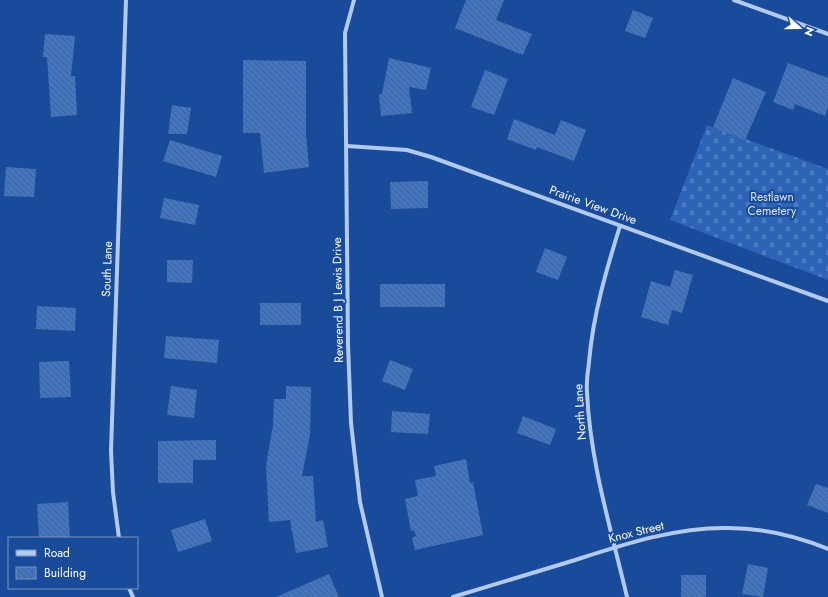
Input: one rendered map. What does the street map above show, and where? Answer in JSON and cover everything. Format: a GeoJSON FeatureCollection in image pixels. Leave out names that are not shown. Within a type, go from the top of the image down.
{"type":"FeatureCollection","features":[{"type":"Feature","properties":{"kind":"street","name":"South Lane"},"geometry":{"type":"LineString","coordinates":[[119,537],[113,492],[111,451],[126,0]]}},
{"type":"Feature","properties":{"kind":"street","name":"Reverend B J Lewis Drive"},"geometry":{"type":"LineString","coordinates":[[354,0],[345,33],[344,105],[347,146],[350,423],[360,502],[382,597]]}},
{"type":"Feature","properties":{"kind":"street"},"geometry":{"type":"LineString","coordinates":[[734,0],[828,34]]}},
{"type":"Feature","properties":{"kind":"street","name":"Prairie View Drive"},"geometry":{"type":"LineString","coordinates":[[347,146],[381,147],[413,152],[828,301]]}},
{"type":"Feature","properties":{"kind":"street","name":"North Lane"},"geometry":{"type":"LineString","coordinates":[[620,226],[602,282],[591,339],[587,391],[593,446],[602,500],[627,597]]}},
{"type":"Feature","properties":{"kind":"street","name":"Knox Street"},"geometry":{"type":"LineString","coordinates":[[453,597],[615,548],[668,534],[728,528],[762,531],[806,540],[828,549]]}},
{"type":"Feature","properties":{"kind":"green space","name":"Restlawn Cemetery"},"geometry":{"type":"Polygon","coordinates":[[[707,125],[828,169],[828,280],[670,220],[707,125]]]}},
{"type":"Feature","properties":{"kind":"building"},"geometry":{"type":"Polygon","coordinates":[[[466,0],[504,0],[496,20],[532,34],[523,55],[455,28],[466,0]]]}},
{"type":"Feature","properties":{"kind":"building"},"geometry":{"type":"Polygon","coordinates":[[[633,10],[653,18],[645,38],[625,31],[633,10]]]}},
{"type":"Feature","properties":{"kind":"building"},"geometry":{"type":"Polygon","coordinates":[[[45,34],[75,36],[71,76],[75,76],[77,115],[51,117],[47,57],[43,57],[45,34]]]}},
{"type":"Feature","properties":{"kind":"building"},"geometry":{"type":"Polygon","coordinates":[[[389,58],[431,68],[426,90],[409,87],[412,113],[381,116],[379,95],[382,94],[389,58]]]}},
{"type":"Feature","properties":{"kind":"building"},"geometry":{"type":"Polygon","coordinates":[[[243,60],[306,61],[306,134],[309,167],[264,173],[260,133],[243,133],[243,60]]]}},
{"type":"Feature","properties":{"kind":"building"},"geometry":{"type":"Polygon","coordinates":[[[788,63],[828,78],[828,107],[825,116],[795,104],[793,110],[773,102],[788,63]]]}},
{"type":"Feature","properties":{"kind":"building"},"geometry":{"type":"Polygon","coordinates":[[[485,70],[508,79],[494,115],[471,107],[485,70]]]}},
{"type":"Feature","properties":{"kind":"building"},"geometry":{"type":"Polygon","coordinates":[[[733,78],[766,92],[745,140],[713,127],[733,78]]]}},
{"type":"Feature","properties":{"kind":"building"},"geometry":{"type":"Polygon","coordinates":[[[172,105],[191,108],[187,134],[168,134],[172,105]]]}},
{"type":"Feature","properties":{"kind":"building"},"geometry":{"type":"Polygon","coordinates":[[[514,119],[555,135],[561,120],[586,130],[574,161],[537,147],[536,150],[507,139],[514,119]]]}},
{"type":"Feature","properties":{"kind":"building"},"geometry":{"type":"Polygon","coordinates":[[[170,140],[222,156],[216,177],[163,161],[170,140]]]}},
{"type":"Feature","properties":{"kind":"building"},"geometry":{"type":"Polygon","coordinates":[[[6,167],[36,169],[34,197],[4,196],[6,167]]]}},
{"type":"Feature","properties":{"kind":"building"},"geometry":{"type":"Polygon","coordinates":[[[428,181],[428,208],[391,209],[390,182],[428,181]]]}},
{"type":"Feature","properties":{"kind":"building"},"geometry":{"type":"Polygon","coordinates":[[[164,198],[199,205],[195,225],[160,218],[164,198]]]}},
{"type":"Feature","properties":{"kind":"building"},"geometry":{"type":"Polygon","coordinates":[[[545,248],[567,257],[558,280],[536,272],[545,248]]]}},
{"type":"Feature","properties":{"kind":"building"},"geometry":{"type":"Polygon","coordinates":[[[167,260],[193,260],[192,283],[167,282],[167,260]]]}},
{"type":"Feature","properties":{"kind":"building"},"geometry":{"type":"Polygon","coordinates":[[[675,270],[693,275],[682,313],[672,310],[668,325],[641,317],[651,281],[670,287],[675,270]]]}},
{"type":"Feature","properties":{"kind":"building"},"geometry":{"type":"Polygon","coordinates":[[[380,284],[445,284],[445,307],[380,307],[380,284]]]}},
{"type":"Feature","properties":{"kind":"building"},"geometry":{"type":"Polygon","coordinates":[[[260,303],[301,303],[301,325],[260,325],[260,303]]]}},
{"type":"Feature","properties":{"kind":"building"},"geometry":{"type":"Polygon","coordinates":[[[37,306],[76,308],[75,331],[36,329],[37,306]]]}},
{"type":"Feature","properties":{"kind":"building"},"geometry":{"type":"Polygon","coordinates":[[[166,336],[219,340],[217,363],[164,358],[166,336]]]}},
{"type":"Feature","properties":{"kind":"building"},"geometry":{"type":"Polygon","coordinates":[[[390,360],[413,369],[405,390],[382,381],[390,360]]]}},
{"type":"Feature","properties":{"kind":"building"},"geometry":{"type":"Polygon","coordinates":[[[69,361],[71,397],[40,398],[39,362],[69,361]]]}},
{"type":"Feature","properties":{"kind":"building"},"geometry":{"type":"Polygon","coordinates":[[[171,386],[197,390],[194,418],[167,415],[171,386]]]}},
{"type":"Feature","properties":{"kind":"building"},"geometry":{"type":"Polygon","coordinates":[[[286,386],[311,387],[310,435],[302,476],[313,476],[316,522],[323,520],[328,547],[296,553],[290,520],[269,522],[266,465],[273,425],[274,399],[286,399],[286,386]]]}},
{"type":"Feature","properties":{"kind":"building"},"geometry":{"type":"Polygon","coordinates":[[[392,411],[430,414],[428,434],[391,432],[392,411]]]}},
{"type":"Feature","properties":{"kind":"building"},"geometry":{"type":"Polygon","coordinates":[[[523,416],[556,429],[550,445],[517,433],[523,416]]]}},
{"type":"Feature","properties":{"kind":"building"},"geometry":{"type":"Polygon","coordinates":[[[216,440],[216,460],[193,460],[193,483],[158,483],[158,441],[216,440]]]}},
{"type":"Feature","properties":{"kind":"building"},"geometry":{"type":"Polygon","coordinates":[[[466,459],[470,483],[473,482],[483,535],[415,550],[412,538],[416,536],[414,530],[411,531],[405,499],[418,496],[415,480],[436,476],[434,466],[466,459]]]}},
{"type":"Feature","properties":{"kind":"building"},"geometry":{"type":"Polygon","coordinates":[[[816,484],[828,488],[828,513],[807,505],[816,484]]]}},
{"type":"Feature","properties":{"kind":"building"},"geometry":{"type":"Polygon","coordinates":[[[68,502],[70,537],[39,537],[37,504],[68,502]]]}},
{"type":"Feature","properties":{"kind":"building"},"geometry":{"type":"Polygon","coordinates":[[[205,519],[212,541],[178,552],[171,530],[205,519]]]}},
{"type":"Feature","properties":{"kind":"building"},"geometry":{"type":"Polygon","coordinates":[[[748,564],[768,568],[763,597],[742,594],[748,564]]]}},
{"type":"Feature","properties":{"kind":"building"},"geometry":{"type":"Polygon","coordinates":[[[329,574],[339,597],[276,597],[329,574]]]}},
{"type":"Feature","properties":{"kind":"building"},"geometry":{"type":"Polygon","coordinates":[[[681,575],[706,575],[706,597],[681,597],[681,575]]]}}]}
